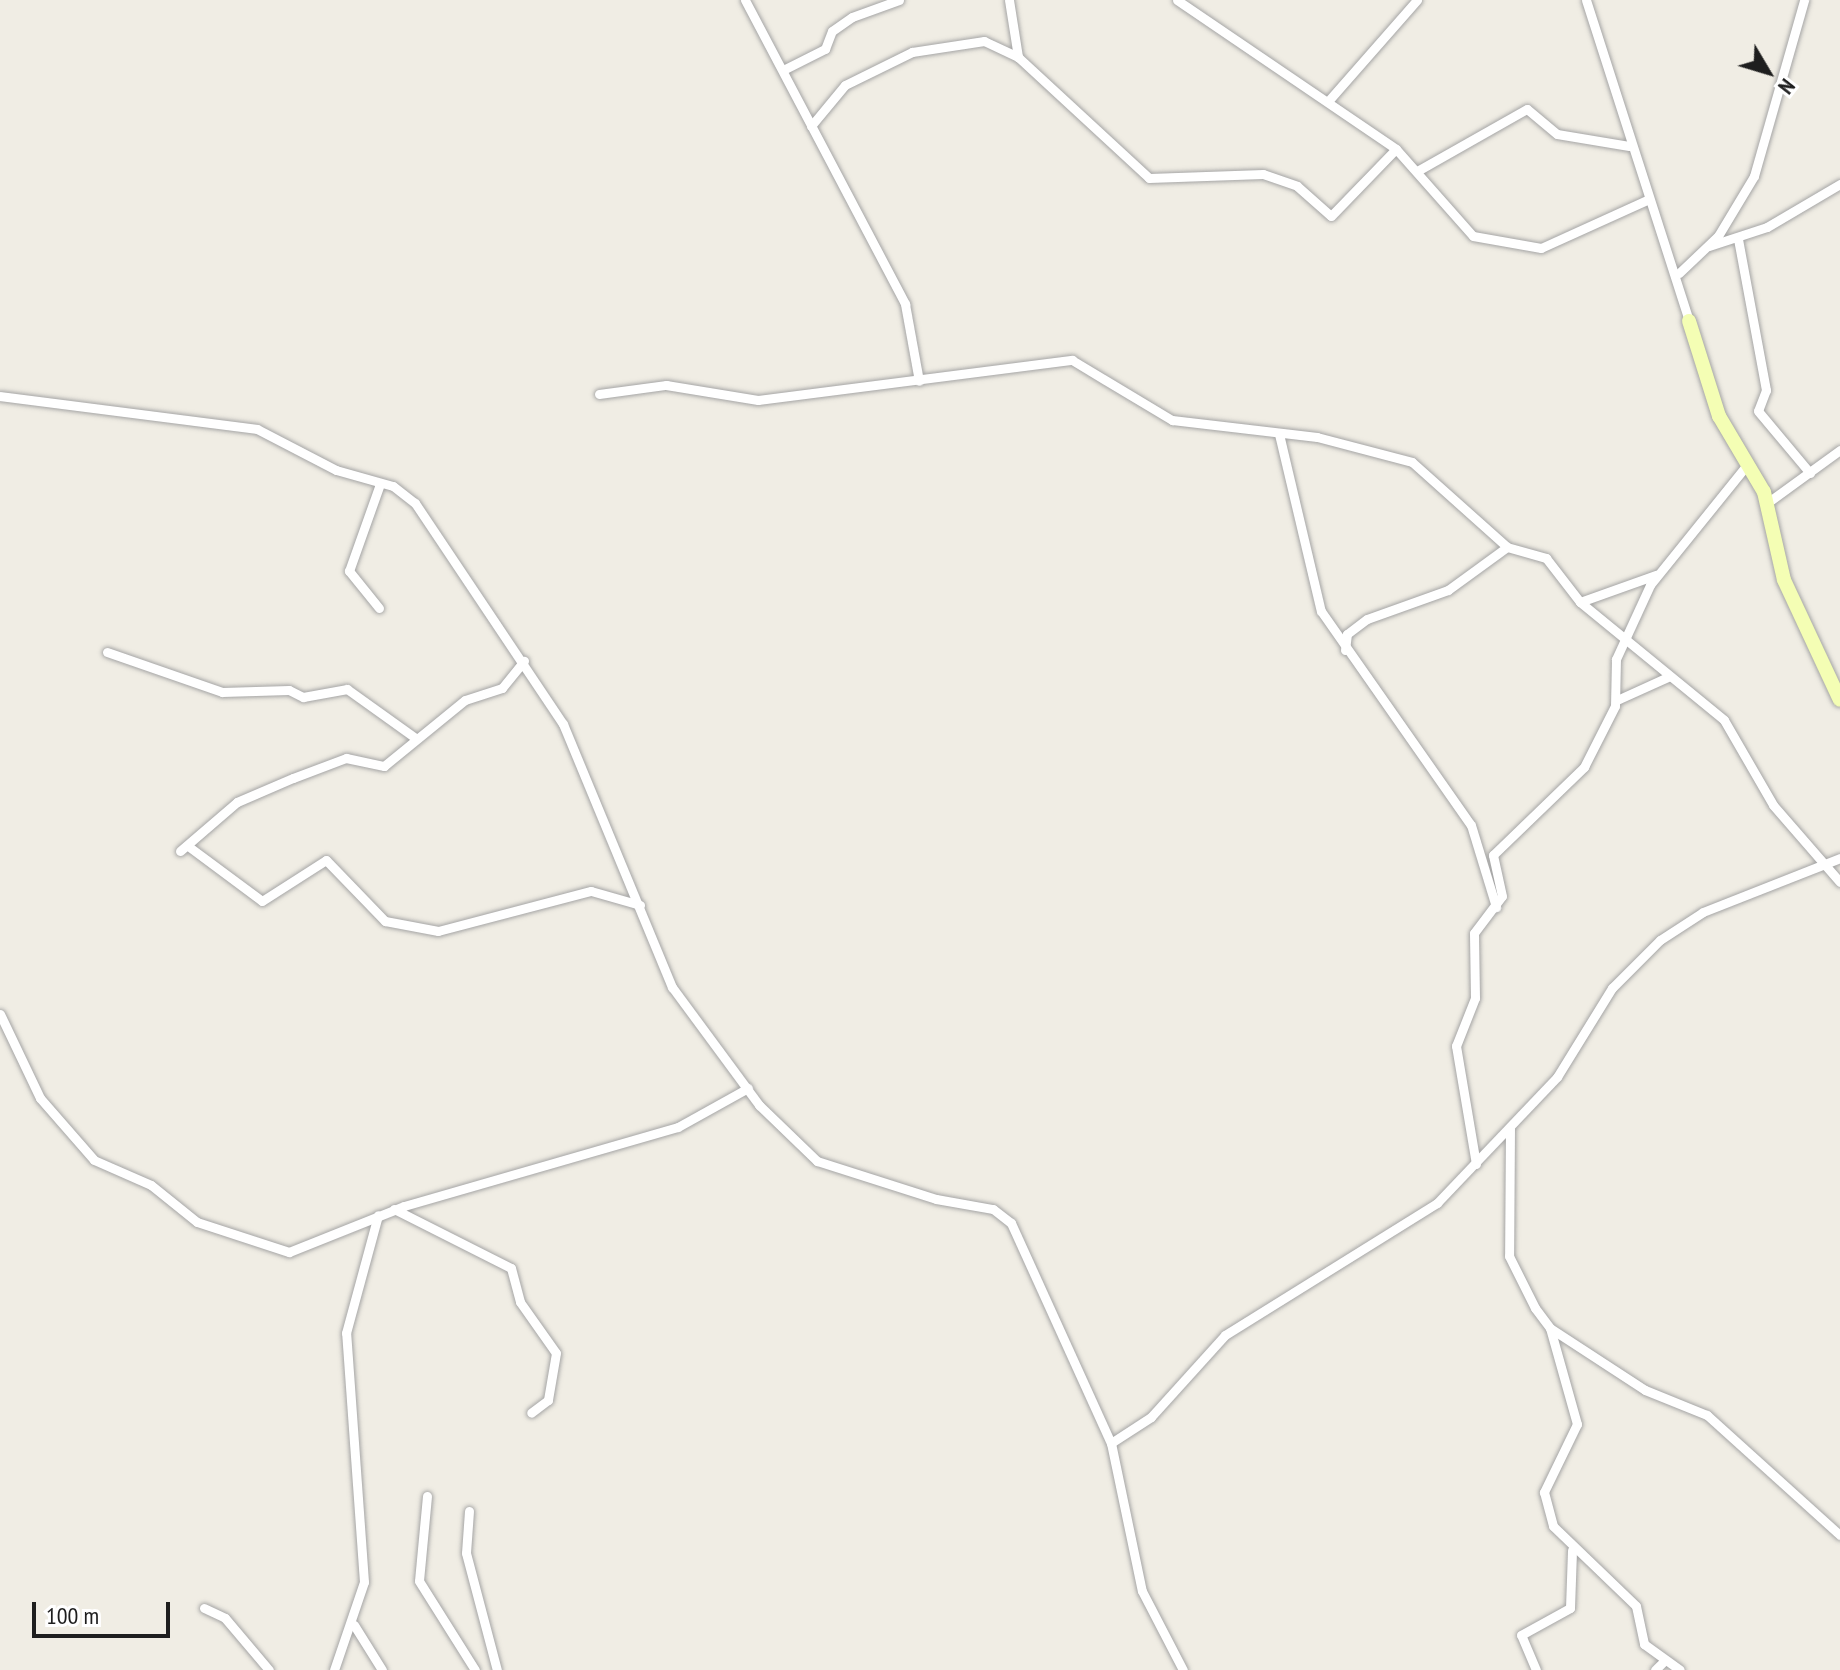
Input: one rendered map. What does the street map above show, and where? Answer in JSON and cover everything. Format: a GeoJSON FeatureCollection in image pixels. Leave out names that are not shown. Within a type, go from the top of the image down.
{"type":"FeatureCollection","features":[{"type":"Feature","properties":{"kind":"street"},"geometry":{"type":"LineString","coordinates":[[745,0],[785,69],[811,126],[905,304],[919,381]]}},
{"type":"Feature","properties":{"kind":"street"},"geometry":{"type":"LineString","coordinates":[[785,69],[825,49],[832,31],[852,17],[899,0]]}},
{"type":"Feature","properties":{"kind":"street"},"geometry":{"type":"LineString","coordinates":[[1009,0],[1018,57]]}},
{"type":"Feature","properties":{"kind":"street"},"geometry":{"type":"LineString","coordinates":[[1177,0],[1330,99],[1396,149],[1419,170],[1462,229],[1528,248],[1556,243],[1647,200]]}},
{"type":"Feature","properties":{"kind":"street"},"geometry":{"type":"LineString","coordinates":[[1330,99],[1417,0]]}},
{"type":"Feature","properties":{"kind":"street"},"geometry":{"type":"LineString","coordinates":[[1586,0],[1647,200],[1679,273],[1689,321],[1719,416],[1767,503],[1776,558],[1840,700]]}},
{"type":"Feature","properties":{"kind":"street"},"geometry":{"type":"LineString","coordinates":[[1679,273],[1709,246],[1765,148],[1804,0]]}},
{"type":"Feature","properties":{"kind":"street"},"geometry":{"type":"LineString","coordinates":[[811,126],[845,85],[912,52],[984,41],[1018,57],[1091,131],[1157,181],[1263,174],[1297,186],[1331,216],[1396,149]]}},
{"type":"Feature","properties":{"kind":"street"},"geometry":{"type":"LineString","coordinates":[[1419,170],[1527,109],[1552,132],[1629,146]]}},
{"type":"Feature","properties":{"kind":"street"},"geometry":{"type":"LineString","coordinates":[[1709,246],[1738,239],[1840,184]]}},
{"type":"Feature","properties":{"kind":"street"},"geometry":{"type":"LineString","coordinates":[[1826,193],[1840,193]]}},
{"type":"Feature","properties":{"kind":"street"},"geometry":{"type":"LineString","coordinates":[[1738,239],[1766,390],[1758,411],[1810,473]]}},
{"type":"Feature","properties":{"kind":"street"},"geometry":{"type":"LineString","coordinates":[[599,394],[666,385],[758,400],[919,381],[1013,362],[1072,360],[1153,413],[1332,440],[1416,464],[1507,547],[1542,554],[1580,602],[1724,720],[1759,786],[1820,864],[1840,882]]}},
{"type":"Feature","properties":{"kind":"street"},"geometry":{"type":"LineString","coordinates":[[0,396],[228,422],[380,484],[415,503],[453,569],[524,661],[585,768],[672,987],[748,1088],[817,1161],[1005,1216],[1111,1443],[1142,1591],[1183,1670]]}},
{"type":"Feature","properties":{"kind":"street"},"geometry":{"type":"LineString","coordinates":[[1279,434],[1313,591],[1345,652],[1471,825],[1496,907]]}},
{"type":"Feature","properties":{"kind":"street"},"geometry":{"type":"LineString","coordinates":[[1767,503],[1840,450]]}},
{"type":"Feature","properties":{"kind":"street"},"geometry":{"type":"LineString","coordinates":[[1476,1164],[1456,1046],[1475,998],[1474,933],[1502,896],[1497,849],[1568,789],[1617,700],[1616,659],[1628,641],[1657,575],[1747,465]]}},
{"type":"Feature","properties":{"kind":"street"},"geometry":{"type":"LineString","coordinates":[[379,608],[349,571],[380,484]]}},
{"type":"Feature","properties":{"kind":"street"},"geometry":{"type":"LineString","coordinates":[[1345,652],[1347,634],[1367,619],[1448,590],[1507,547]]}},
{"type":"Feature","properties":{"kind":"street"},"geometry":{"type":"LineString","coordinates":[[1580,602],[1657,575]]}},
{"type":"Feature","properties":{"kind":"street"},"geometry":{"type":"LineString","coordinates":[[107,652],[222,692],[289,690],[303,697],[347,689],[414,737]]}},
{"type":"Feature","properties":{"kind":"street"},"geometry":{"type":"LineString","coordinates":[[524,661],[502,688],[465,700],[414,737],[384,766],[346,758],[237,802],[184,849],[260,901],[326,860],[385,921],[438,931],[591,891],[640,905]]}},
{"type":"Feature","properties":{"kind":"street"},"geometry":{"type":"LineString","coordinates":[[1617,700],[1668,677]]}},
{"type":"Feature","properties":{"kind":"street"},"geometry":{"type":"LineString","coordinates":[[1111,1443],[1151,1417],[1225,1335],[1389,1239],[1476,1164],[1562,1072],[1594,1013],[1644,953],[1703,912],[1840,858]]}},
{"type":"Feature","properties":{"kind":"street"},"geometry":{"type":"LineString","coordinates":[[0,1014],[40,1098],[94,1160],[151,1185],[197,1222],[289,1252],[394,1209],[678,1127],[748,1088]]}},
{"type":"Feature","properties":{"kind":"street"},"geometry":{"type":"LineString","coordinates":[[1510,1128],[1509,1256],[1519,1287],[1550,1328],[1645,1390],[1707,1415],[1840,1535]]}},
{"type":"Feature","properties":{"kind":"street"},"geometry":{"type":"LineString","coordinates":[[394,1209],[511,1268],[520,1302],[556,1353],[548,1400],[531,1413]]}},
{"type":"Feature","properties":{"kind":"street"},"geometry":{"type":"LineString","coordinates":[[334,1670],[354,1625],[365,1571],[346,1333],[378,1215]]}},
{"type":"Feature","properties":{"kind":"street"},"geometry":{"type":"LineString","coordinates":[[1550,1328],[1577,1424],[1545,1500],[1572,1550],[1636,1606],[1641,1640],[1664,1661],[1680,1670]]}},
{"type":"Feature","properties":{"kind":"street"},"geometry":{"type":"LineString","coordinates":[[427,1496],[419,1581],[475,1670]]}},
{"type":"Feature","properties":{"kind":"street"},"geometry":{"type":"LineString","coordinates":[[469,1511],[466,1553],[497,1670]]}},
{"type":"Feature","properties":{"kind":"street"},"geometry":{"type":"LineString","coordinates":[[1536,1670],[1521,1635],[1570,1608],[1572,1550]]}},
{"type":"Feature","properties":{"kind":"street"},"geometry":{"type":"LineString","coordinates":[[204,1608],[225,1618],[269,1670]]}},
{"type":"Feature","properties":{"kind":"street"},"geometry":{"type":"LineString","coordinates":[[354,1625],[382,1670]]}},
{"type":"Feature","properties":{"kind":"street"},"geometry":{"type":"LineString","coordinates":[[1655,1670],[1664,1661]]}}]}
